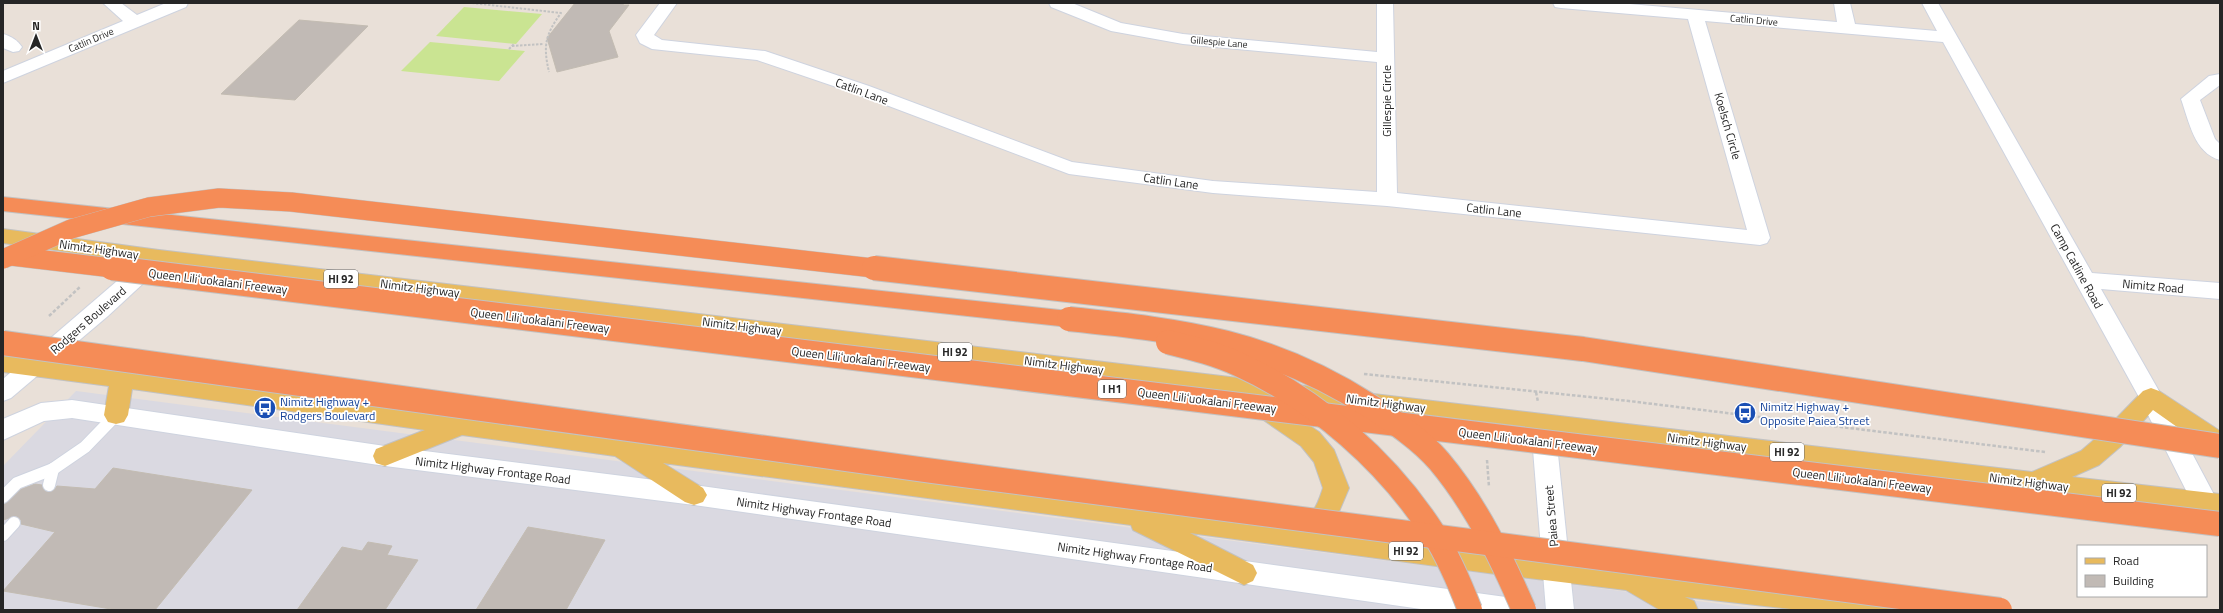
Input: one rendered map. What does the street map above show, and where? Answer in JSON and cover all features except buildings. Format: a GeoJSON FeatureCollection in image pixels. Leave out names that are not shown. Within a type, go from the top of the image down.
{"type":"FeatureCollection","features":[{"type":"Feature","properties":{"kind":"highway"},"geometry":{"type":"LineString","coordinates":[[3,259],[71,229],[149,207],[219,198],[291,202],[1583,349],[2220,445]]}},
{"type":"Feature","properties":{"kind":"highway"},"geometry":{"type":"LineString","coordinates":[[3,204],[1157,328],[1208,337],[1257,350],[1306,369],[1352,394],[1397,424],[1438,459],[1470,503],[1501,556],[1524,610]]}},
{"type":"Feature","properties":{"kind":"highway","name":"Queen Liliʻuokalani Freeway"},"geometry":{"type":"LineString","coordinates":[[3,254],[2220,524]]}},
{"type":"Feature","properties":{"kind":"highway"},"geometry":{"type":"LineString","coordinates":[[1069,319],[1178,344],[1240,365],[1292,393],[1341,429],[1387,471],[1426,521],[1463,589],[1470,610]]}},
{"type":"Feature","properties":{"kind":"highway"},"geometry":{"type":"LineString","coordinates":[[3,344],[384,394],[933,471],[2000,610]]}},
{"type":"Feature","properties":{"kind":"main road","name":"Nimitz Highway"},"geometry":{"type":"LineString","coordinates":[[3,236],[158,257],[1542,422],[2213,504]]}},
{"type":"Feature","properties":{"kind":"main road","name":"HI 92"},"geometry":{"type":"LineString","coordinates":[[3,363],[35,366],[462,426],[1556,571],[1904,610]]}},
{"type":"Feature","properties":{"kind":"main road"},"geometry":{"type":"LineString","coordinates":[[116,415],[122,379]]}},
{"type":"Feature","properties":{"kind":"main road"},"geometry":{"type":"LineString","coordinates":[[1223,384],[1277,415],[1310,439],[1326,457],[1336,488],[1324,517],[1310,527],[1256,532]]}},
{"type":"Feature","properties":{"kind":"main road"},"geometry":{"type":"LineString","coordinates":[[2033,483],[2090,458],[2111,440],[2151,397],[2220,445]]}},
{"type":"Feature","properties":{"kind":"main road"},"geometry":{"type":"LineString","coordinates":[[385,456],[462,426]]}},
{"type":"Feature","properties":{"kind":"main road"},"geometry":{"type":"LineString","coordinates":[[619,447],[694,495]]}},
{"type":"Feature","properties":{"kind":"main road"},"geometry":{"type":"LineString","coordinates":[[1126,514],[1244,573]]}},
{"type":"Feature","properties":{"kind":"main road"},"geometry":{"type":"LineString","coordinates":[[1630,579],[1684,610]]}},
{"type":"Feature","properties":{"kind":"street"},"geometry":{"type":"LineString","coordinates":[[111,3],[134,21]]}},
{"type":"Feature","properties":{"kind":"street","name":"Catlin Drive"},"geometry":{"type":"LineString","coordinates":[[3,78],[134,21],[180,3]]}},
{"type":"Feature","properties":{"kind":"street","name":"Catlin Lane"},"geometry":{"type":"LineString","coordinates":[[669,3],[645,35],[646,39],[658,45],[759,55],[863,90],[1069,168],[1213,187],[1387,199],[1760,238]]}},
{"type":"Feature","properties":{"kind":"street","name":"Gillespie Lane"},"geometry":{"type":"LineString","coordinates":[[1057,3],[1116,27],[1183,39],[1386,58]]}},
{"type":"Feature","properties":{"kind":"street","name":"Gillespie Circle"},"geometry":{"type":"LineString","coordinates":[[1385,3],[1387,199]]}},
{"type":"Feature","properties":{"kind":"street","name":"Catlin Drive"},"geometry":{"type":"LineString","coordinates":[[1561,3],[1948,37]]}},
{"type":"Feature","properties":{"kind":"street"},"geometry":{"type":"LineString","coordinates":[[1842,3],[1847,28]]}},
{"type":"Feature","properties":{"kind":"street","name":"Camp Catline Road"},"geometry":{"type":"LineString","coordinates":[[1930,3],[2151,397],[2213,504],[2220,532]]}},
{"type":"Feature","properties":{"kind":"street","name":"Koelsch Circle"},"geometry":{"type":"LineString","coordinates":[[1696,15],[1760,238]]}},
{"type":"Feature","properties":{"kind":"street"},"geometry":{"type":"LineString","coordinates":[[2220,79],[2215,80],[2190,99],[2206,142],[2220,154]]}},
{"type":"Feature","properties":{"kind":"street","name":"Rodgers Boulevard"},"geometry":{"type":"LineString","coordinates":[[3,401],[10,387],[158,257]]}},
{"type":"Feature","properties":{"kind":"street","name":"Nimitz Road"},"geometry":{"type":"LineString","coordinates":[[2085,280],[2220,292]]}},
{"type":"Feature","properties":{"kind":"street","name":"Nimitz Highway Frontage Road"},"geometry":{"type":"LineString","coordinates":[[3,430],[42,412],[72,409],[385,456],[694,495],[1513,610]]}},
{"type":"Feature","properties":{"kind":"street","name":"Paiea Street"},"geometry":{"type":"LineString","coordinates":[[1542,422],[1560,610]]}},
{"type":"Feature","properties":{"kind":"lane"},"geometry":{"type":"LineString","coordinates":[[3,497],[17,483],[54,469],[85,447],[116,415]]}},
{"type":"Feature","properties":{"kind":"lane"},"geometry":{"type":"LineString","coordinates":[[49,485],[54,469]]}},
{"type":"Feature","properties":{"kind":"lane"},"geometry":{"type":"LineString","coordinates":[[3,535],[14,523]]}},
{"type":"Feature","properties":{"kind":"path"},"geometry":{"type":"LineString","coordinates":[[472,3],[561,13],[550,28],[544,44],[549,72]]}},
{"type":"Feature","properties":{"kind":"path"},"geometry":{"type":"LineString","coordinates":[[509,49],[514,44]]}},
{"type":"Feature","properties":{"kind":"path"},"geometry":{"type":"LineString","coordinates":[[512,46],[544,44]]}},
{"type":"Feature","properties":{"kind":"path"},"geometry":{"type":"LineString","coordinates":[[49,316],[82,285]]}},
{"type":"Feature","properties":{"kind":"shaded area"},"geometry":{"type":"Polygon","coordinates":[[[76,391],[1767,610],[3,610],[3,466],[76,391]]]}},
{"type":"Feature","properties":{"kind":"green space"},"geometry":{"type":"Polygon","coordinates":[[[464,7],[542,14],[516,44],[436,36],[464,7]]]}},
{"type":"Feature","properties":{"kind":"green space"},"geometry":{"type":"Polygon","coordinates":[[[430,42],[525,51],[499,81],[401,71],[430,42]]]}},
{"type":"Feature","properties":{"kind":"place","name":"Nimitz Highway + Rodgers Boulevard"},"geometry":{"type":"Point","coordinates":[265,408]}},
{"type":"Feature","properties":{"kind":"place","name":"Nimitz Highway + Opposite Paiea Street"},"geometry":{"type":"Point","coordinates":[1745,413]}}]}
